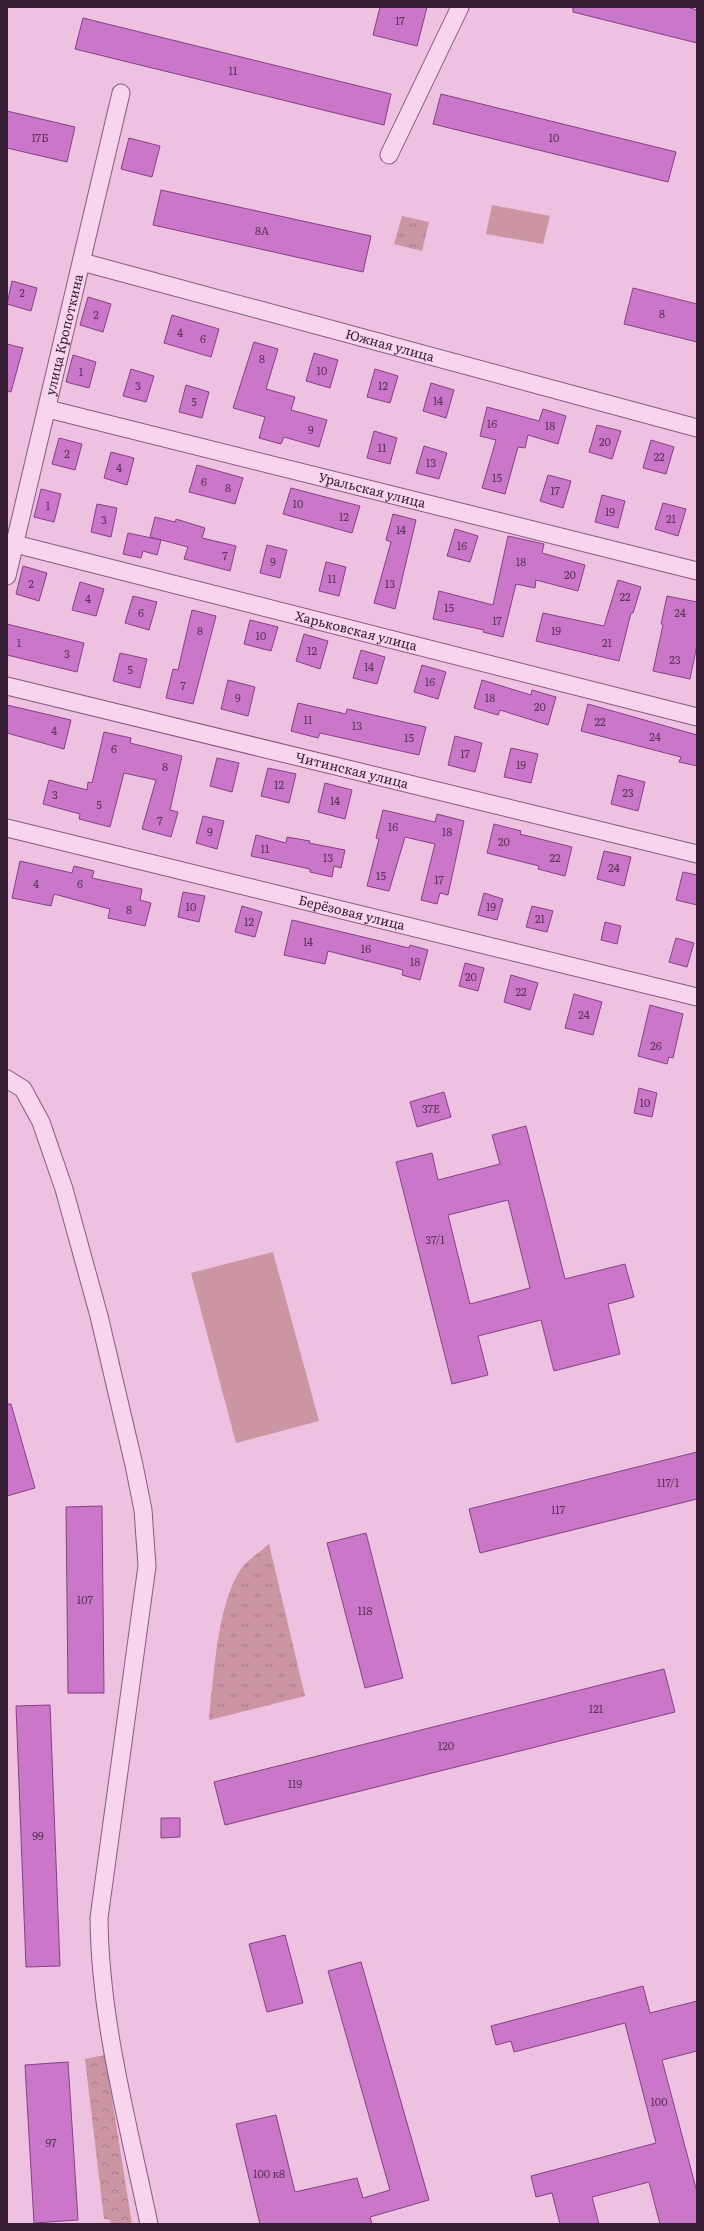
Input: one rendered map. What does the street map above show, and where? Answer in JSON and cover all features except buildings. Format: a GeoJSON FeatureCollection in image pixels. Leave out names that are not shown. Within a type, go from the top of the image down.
{"type":"FeatureCollection","features":[{"type":"Feature","properties":{"kind":"street"},"geometry":{"type":"LineString","coordinates":[[389,155],[460,7]]}},
{"type":"Feature","properties":{"kind":"street","name":"улица Кропоткина"},"geometry":{"type":"LineString","coordinates":[[7,576],[48,409],[121,93]]}},
{"type":"Feature","properties":{"kind":"street","name":"Южная улица"},"geometry":{"type":"LineString","coordinates":[[82,262],[697,428]]}},
{"type":"Feature","properties":{"kind":"street","name":"Уральская улица"},"geometry":{"type":"LineString","coordinates":[[48,409],[697,571]]}},
{"type":"Feature","properties":{"kind":"street","name":"Харьковская улица"},"geometry":{"type":"LineString","coordinates":[[15,544],[697,717]]}},
{"type":"Feature","properties":{"kind":"street","name":"Читинская улица"},"geometry":{"type":"LineString","coordinates":[[7,686],[697,854]]}},
{"type":"Feature","properties":{"kind":"street","name":"Берёзовая улица"},"geometry":{"type":"LineString","coordinates":[[7,828],[697,997]]}},
{"type":"Feature","properties":{"kind":"street"},"geometry":{"type":"LineString","coordinates":[[7,1079],[22,1089],[41,1122],[64,1190],[99,1316],[143,1510],[147,1566],[99,1918],[99,1932],[110,2037],[149,2224]]}},
{"type":"Feature","properties":{"kind":"green space"},"geometry":{"type":"Polygon","coordinates":[[[492,205],[550,216],[543,244],[486,234],[492,205]]]}},
{"type":"Feature","properties":{"kind":"green space"},"geometry":{"type":"Polygon","coordinates":[[[402,216],[429,222],[422,251],[394,244],[402,216]]]}},
{"type":"Feature","properties":{"kind":"green space"},"geometry":{"type":"Polygon","coordinates":[[[273,1252],[319,1421],[236,1443],[191,1273],[273,1252]]]}},
{"type":"Feature","properties":{"kind":"green space"},"geometry":{"type":"Polygon","coordinates":[[[269,1544],[305,1696],[209,1720],[218,1638],[228,1596],[236,1578],[245,1564],[269,1544]]]}},
{"type":"Feature","properties":{"kind":"green space"},"geometry":{"type":"Polygon","coordinates":[[[105,2055],[132,2224],[111,2224],[110,2220],[104,2219],[85,2059],[105,2055]]]}}]}
